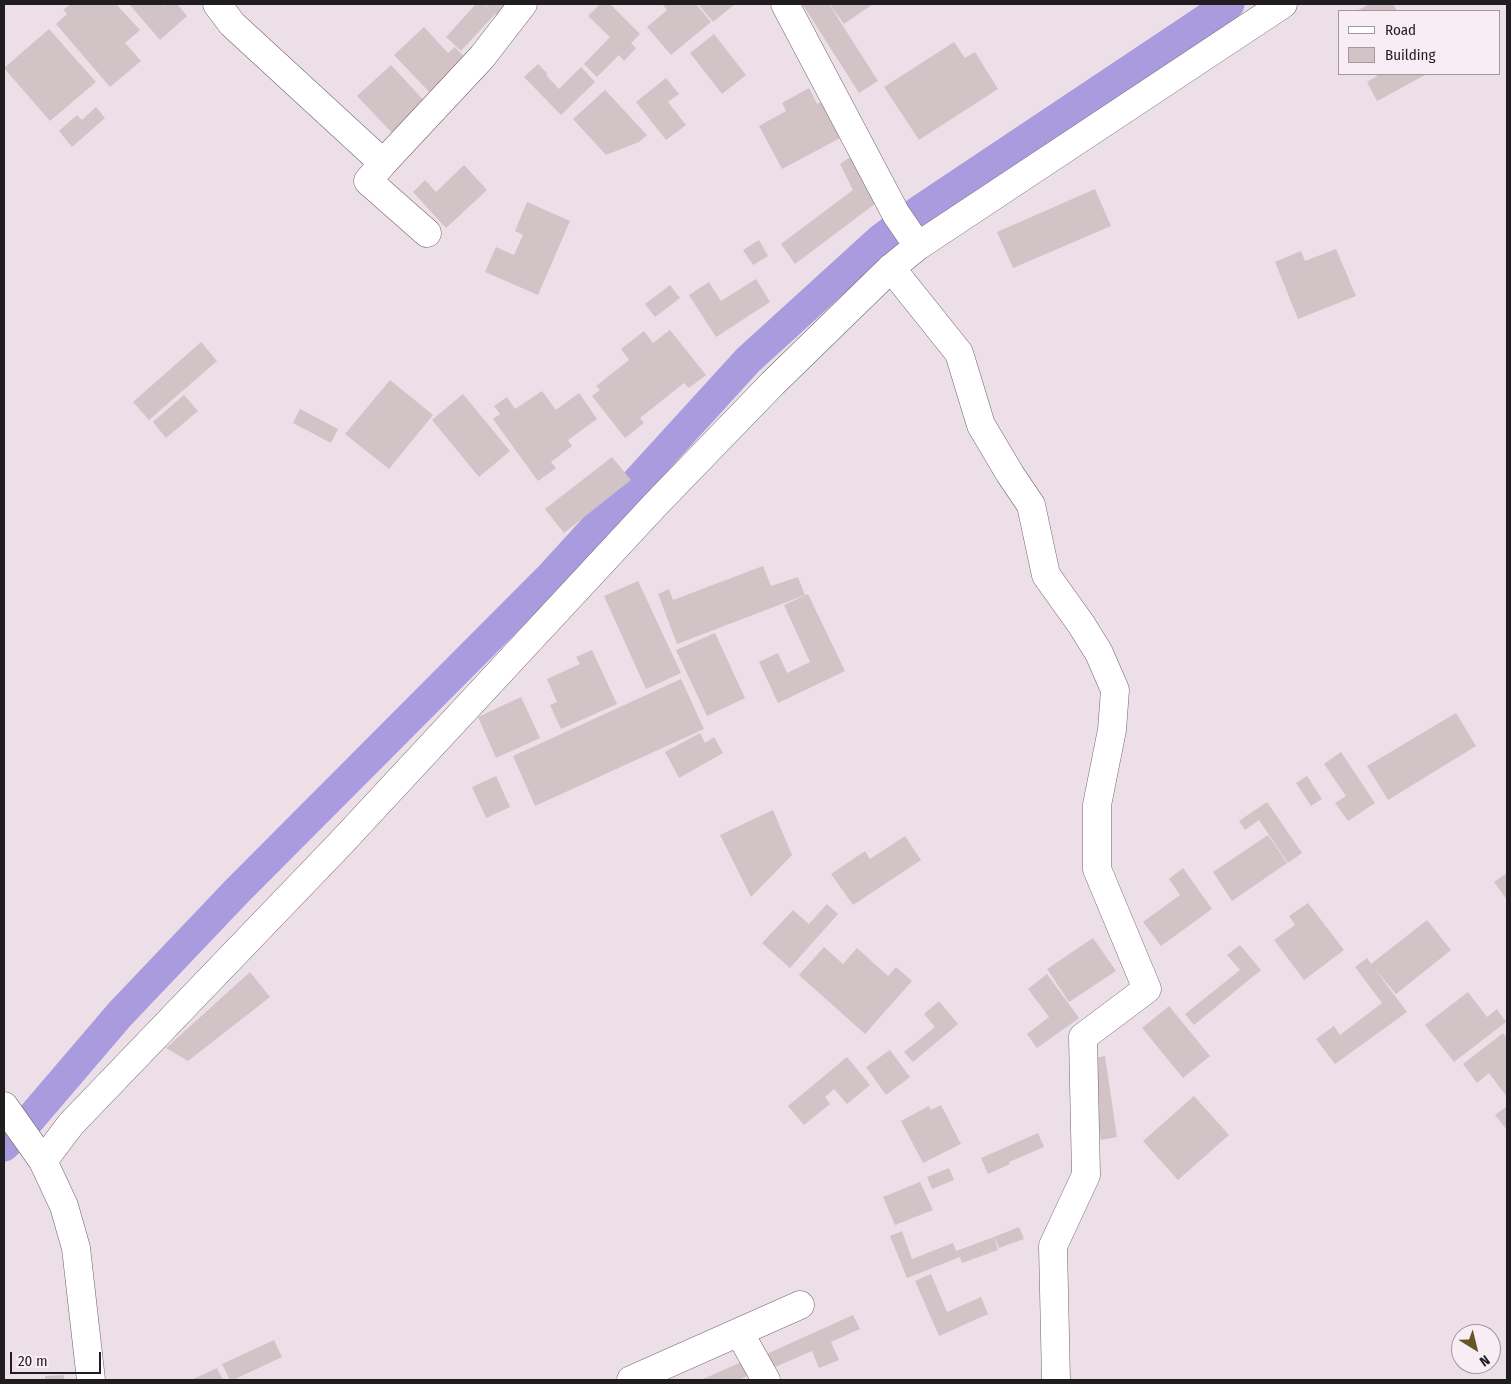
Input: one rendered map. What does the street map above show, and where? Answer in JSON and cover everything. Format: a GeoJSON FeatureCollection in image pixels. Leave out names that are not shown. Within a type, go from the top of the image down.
{"type":"FeatureCollection","features":[{"type":"Feature","properties":{"kind":"street"},"geometry":{"type":"LineString","coordinates":[[217,4],[232,24],[383,163]]}},
{"type":"Feature","properties":{"kind":"street"},"geometry":{"type":"LineString","coordinates":[[427,233],[368,181],[482,58],[523,4]]}},
{"type":"Feature","properties":{"kind":"street"},"geometry":{"type":"LineString","coordinates":[[785,4],[908,232]]}},
{"type":"Feature","properties":{"kind":"street"},"geometry":{"type":"LineString","coordinates":[[38,1154],[71,1124],[340,844],[654,505],[773,383],[891,268],[908,232],[1283,4]]}},
{"type":"Feature","properties":{"kind":"street"},"geometry":{"type":"LineString","coordinates":[[891,268],[959,353],[981,424],[1010,474],[1031,505],[1046,575],[1082,624],[1099,653],[1115,690],[1112,730],[1097,805],[1097,869],[1147,989],[1083,1037],[1086,1175],[1053,1246],[1056,1380]]}},
{"type":"Feature","properties":{"kind":"street"},"geometry":{"type":"LineString","coordinates":[[5,1109],[38,1154],[64,1206],[76,1248],[91,1380]]}},
{"type":"Feature","properties":{"kind":"street"},"geometry":{"type":"LineString","coordinates":[[632,1380],[800,1305]]}},
{"type":"Feature","properties":{"kind":"street"},"geometry":{"type":"LineString","coordinates":[[739,1332],[766,1380]]}},
{"type":"Feature","properties":{"kind":"building"},"geometry":{"type":"Polygon","coordinates":[[[71,4],[116,4],[140,30],[125,43],[141,61],[110,87],[56,24],[67,14],[63,10],[71,4]]]}},
{"type":"Feature","properties":{"kind":"building"},"geometry":{"type":"Polygon","coordinates":[[[129,4],[162,4],[164,6],[166,4],[177,4],[187,16],[160,40],[129,4]]]}},
{"type":"Feature","properties":{"kind":"building"},"geometry":{"type":"Polygon","coordinates":[[[476,4],[483,4],[492,11],[484,4],[511,4],[500,19],[495,14],[461,51],[446,37],[476,4]]]}},
{"type":"Feature","properties":{"kind":"building"},"geometry":{"type":"Polygon","coordinates":[[[600,4],[610,4],[640,34],[631,43],[636,48],[624,61],[619,55],[597,77],[584,64],[610,37],[588,16],[600,4]]]}},
{"type":"Feature","properties":{"kind":"building"},"geometry":{"type":"Polygon","coordinates":[[[662,4],[696,4],[711,22],[671,55],[647,27],[667,10],[662,4]]]}},
{"type":"Feature","properties":{"kind":"building"},"geometry":{"type":"Polygon","coordinates":[[[698,4],[735,4],[713,22],[698,4]]]}},
{"type":"Feature","properties":{"kind":"building"},"geometry":{"type":"Polygon","coordinates":[[[829,4],[878,81],[859,93],[803,5],[829,4]]]}},
{"type":"Feature","properties":{"kind":"building"},"geometry":{"type":"Polygon","coordinates":[[[831,4],[873,4],[844,24],[831,4]]]}},
{"type":"Feature","properties":{"kind":"building"},"geometry":{"type":"Polygon","coordinates":[[[1370,4],[1393,4],[1396,10],[1358,10],[1370,4]]]}},
{"type":"Feature","properties":{"kind":"building"},"geometry":{"type":"Polygon","coordinates":[[[424,27],[448,53],[455,47],[469,62],[433,96],[394,55],[424,27]]]}},
{"type":"Feature","properties":{"kind":"building"},"geometry":{"type":"Polygon","coordinates":[[[49,29],[96,82],[50,121],[4,68],[49,29]]]}},
{"type":"Feature","properties":{"kind":"building"},"geometry":{"type":"Polygon","coordinates":[[[714,34],[746,75],[722,94],[690,53],[714,34]]]}},
{"type":"Feature","properties":{"kind":"building"},"geometry":{"type":"Polygon","coordinates":[[[954,42],[965,58],[975,52],[998,89],[919,140],[884,87],[954,42]]]}},
{"type":"Feature","properties":{"kind":"building"},"geometry":{"type":"Polygon","coordinates":[[[538,64],[559,89],[581,67],[595,82],[561,115],[524,77],[538,64]]]}},
{"type":"Feature","properties":{"kind":"building"},"geometry":{"type":"Polygon","coordinates":[[[391,65],[429,106],[396,137],[357,96],[391,65]]]}},
{"type":"Feature","properties":{"kind":"building"},"geometry":{"type":"Polygon","coordinates":[[[1425,75],[1377,101],[1367,82],[1377,76],[1425,75]]]}},
{"type":"Feature","properties":{"kind":"building"},"geometry":{"type":"Polygon","coordinates":[[[666,78],[679,94],[668,102],[686,125],[666,140],[636,102],[666,78]]]}},
{"type":"Feature","properties":{"kind":"building"},"geometry":{"type":"Polygon","coordinates":[[[809,88],[817,104],[825,100],[844,136],[782,169],[759,126],[786,111],[782,103],[809,88]]]}},
{"type":"Feature","properties":{"kind":"building"},"geometry":{"type":"Polygon","coordinates":[[[605,90],[647,135],[639,142],[606,155],[573,119],[605,90]]]}},
{"type":"Feature","properties":{"kind":"building"},"geometry":{"type":"Polygon","coordinates":[[[96,107],[105,118],[72,147],[59,131],[77,115],[82,120],[96,107]]]}},
{"type":"Feature","properties":{"kind":"building"},"geometry":{"type":"Polygon","coordinates":[[[856,153],[876,203],[795,264],[781,244],[853,190],[840,164],[856,153]]]}},
{"type":"Feature","properties":{"kind":"building"},"geometry":{"type":"Polygon","coordinates":[[[464,165],[487,190],[446,228],[413,192],[425,180],[436,192],[464,165]]]}},
{"type":"Feature","properties":{"kind":"building"},"geometry":{"type":"Polygon","coordinates":[[[1095,189],[1111,226],[1013,268],[997,232],[1095,189]]]}},
{"type":"Feature","properties":{"kind":"building"},"geometry":{"type":"Polygon","coordinates":[[[527,202],[570,221],[538,295],[485,272],[496,247],[514,255],[523,235],[515,231],[527,202]]]}},
{"type":"Feature","properties":{"kind":"building"},"geometry":{"type":"Polygon","coordinates":[[[759,240],[768,256],[753,265],[743,250],[759,240]]]}},
{"type":"Feature","properties":{"kind":"building"},"geometry":{"type":"Polygon","coordinates":[[[1336,249],[1356,296],[1298,319],[1275,262],[1301,251],[1305,261],[1336,249]]]}},
{"type":"Feature","properties":{"kind":"building"},"geometry":{"type":"Polygon","coordinates":[[[756,279],[770,302],[716,337],[689,295],[709,282],[721,301],[756,279]]]}},
{"type":"Feature","properties":{"kind":"building"},"geometry":{"type":"Polygon","coordinates":[[[670,285],[680,298],[655,317],[645,304],[670,285]]]}},
{"type":"Feature","properties":{"kind":"building"},"geometry":{"type":"Polygon","coordinates":[[[670,330],[706,375],[689,388],[684,383],[640,418],[644,423],[625,438],[592,396],[600,390],[596,386],[629,360],[621,349],[644,331],[653,343],[670,330]]]}},
{"type":"Feature","properties":{"kind":"building"},"geometry":{"type":"Polygon","coordinates":[[[201,342],[217,361],[149,420],[133,402],[201,342]]]}},
{"type":"Feature","properties":{"kind":"building"},"geometry":{"type":"Polygon","coordinates":[[[390,380],[433,415],[389,469],[345,434],[390,380]]]}},
{"type":"Feature","properties":{"kind":"building"},"geometry":{"type":"Polygon","coordinates":[[[542,391],[556,410],[579,393],[597,419],[568,440],[572,446],[551,462],[556,468],[538,481],[493,419],[500,414],[494,406],[507,397],[515,409],[542,391]]]}},
{"type":"Feature","properties":{"kind":"building"},"geometry":{"type":"Polygon","coordinates":[[[463,394],[510,451],[479,477],[432,420],[463,394]]]}},
{"type":"Feature","properties":{"kind":"building"},"geometry":{"type":"Polygon","coordinates":[[[184,395],[198,411],[166,438],[153,422],[184,395]]]}},
{"type":"Feature","properties":{"kind":"building"},"geometry":{"type":"Polygon","coordinates":[[[300,409],[338,429],[331,443],[293,423],[300,409]]]}},
{"type":"Feature","properties":{"kind":"building"},"geometry":{"type":"Polygon","coordinates":[[[612,457],[631,480],[564,533],[545,509],[612,457]]]}},
{"type":"Feature","properties":{"kind":"building"},"geometry":{"type":"Polygon","coordinates":[[[763,566],[771,586],[798,577],[805,595],[677,644],[658,594],[669,589],[673,600],[763,566]]]}},
{"type":"Feature","properties":{"kind":"building"},"geometry":{"type":"Polygon","coordinates":[[[638,581],[681,673],[646,689],[604,596],[638,581]]]}},
{"type":"Feature","properties":{"kind":"building"},"geometry":{"type":"Polygon","coordinates":[[[808,594],[845,671],[778,703],[759,662],[778,653],[787,673],[810,662],[784,605],[808,594]]]}},
{"type":"Feature","properties":{"kind":"building"},"geometry":{"type":"Polygon","coordinates":[[[715,633],[745,698],[707,716],[676,650],[715,633]]]}},
{"type":"Feature","properties":{"kind":"building"},"geometry":{"type":"Polygon","coordinates":[[[592,650],[617,704],[561,729],[550,705],[557,702],[547,679],[580,664],[576,657],[592,650]]]}},
{"type":"Feature","properties":{"kind":"building"},"geometry":{"type":"Polygon","coordinates":[[[681,679],[704,729],[535,806],[513,756],[681,679]]]}},
{"type":"Feature","properties":{"kind":"building"},"geometry":{"type":"Polygon","coordinates":[[[521,697],[540,738],[496,758],[478,717],[521,697]]]}},
{"type":"Feature","properties":{"kind":"building"},"geometry":{"type":"Polygon","coordinates":[[[1456,713],[1476,746],[1388,800],[1367,766],[1456,713]]]}},
{"type":"Feature","properties":{"kind":"building"},"geometry":{"type":"Polygon","coordinates":[[[700,733],[705,743],[714,737],[723,753],[679,778],[665,752],[700,733]]]}},
{"type":"Feature","properties":{"kind":"building"},"geometry":{"type":"Polygon","coordinates":[[[1341,752],[1375,803],[1348,821],[1335,803],[1346,796],[1324,764],[1341,752]]]}},
{"type":"Feature","properties":{"kind":"building"},"geometry":{"type":"Polygon","coordinates":[[[496,776],[510,807],[486,818],[472,787],[496,776]]]}},
{"type":"Feature","properties":{"kind":"building"},"geometry":{"type":"Polygon","coordinates":[[[1307,776],[1322,799],[1311,806],[1296,783],[1307,776]]]}},
{"type":"Feature","properties":{"kind":"building"},"geometry":{"type":"Polygon","coordinates":[[[1267,802],[1302,853],[1288,863],[1259,820],[1245,830],[1239,821],[1267,802]]]}},
{"type":"Feature","properties":{"kind":"building"},"geometry":{"type":"Polygon","coordinates":[[[773,810],[792,855],[751,897],[720,835],[773,810]]]}},
{"type":"Feature","properties":{"kind":"building"},"geometry":{"type":"Polygon","coordinates":[[[1268,835],[1287,863],[1232,901],[1213,872],[1268,835]]]}},
{"type":"Feature","properties":{"kind":"building"},"geometry":{"type":"Polygon","coordinates":[[[905,836],[921,860],[853,905],[831,874],[865,851],[870,859],[905,836]]]}},
{"type":"Feature","properties":{"kind":"building"},"geometry":{"type":"Polygon","coordinates":[[[1183,868],[1212,909],[1161,946],[1143,922],[1180,895],[1169,879],[1183,868]]]}},
{"type":"Feature","properties":{"kind":"building"},"geometry":{"type":"Polygon","coordinates":[[[1507,873],[1507,900],[1494,882],[1507,873]]]}},
{"type":"Feature","properties":{"kind":"building"},"geometry":{"type":"Polygon","coordinates":[[[1308,903],[1344,950],[1304,980],[1274,940],[1295,925],[1289,916],[1308,903]]]}},
{"type":"Feature","properties":{"kind":"building"},"geometry":{"type":"Polygon","coordinates":[[[827,904],[838,914],[790,968],[762,943],[793,910],[809,924],[827,904]]]}},
{"type":"Feature","properties":{"kind":"building"},"geometry":{"type":"Polygon","coordinates":[[[1427,920],[1451,950],[1396,994],[1374,968],[1407,1012],[1335,1064],[1316,1039],[1334,1026],[1340,1035],[1382,1003],[1355,967],[1367,958],[1371,964],[1427,920]]]}},
{"type":"Feature","properties":{"kind":"building"},"geometry":{"type":"Polygon","coordinates":[[[1093,938],[1116,971],[1069,1002],[1047,969],[1093,938]]]}},
{"type":"Feature","properties":{"kind":"building"},"geometry":{"type":"Polygon","coordinates":[[[1240,945],[1261,970],[1194,1025],[1185,1014],[1240,970],[1227,955],[1240,945]]]}},
{"type":"Feature","properties":{"kind":"building"},"geometry":{"type":"Polygon","coordinates":[[[824,947],[843,964],[857,948],[888,976],[896,967],[912,981],[865,1034],[799,975],[824,947]]]}},
{"type":"Feature","properties":{"kind":"building"},"geometry":{"type":"Polygon","coordinates":[[[250,972],[270,997],[188,1061],[166,1048],[250,972]]]}},
{"type":"Feature","properties":{"kind":"building"},"geometry":{"type":"Polygon","coordinates":[[[1047,974],[1079,1018],[1037,1048],[1027,1034],[1049,1017],[1028,989],[1047,974]]]}},
{"type":"Feature","properties":{"kind":"building"},"geometry":{"type":"Polygon","coordinates":[[[1468,992],[1487,1017],[1497,1009],[1506,1022],[1454,1062],[1425,1025],[1468,992]]]}},
{"type":"Feature","properties":{"kind":"building"},"geometry":{"type":"Polygon","coordinates":[[[939,1001],[958,1024],[913,1062],[904,1052],[935,1027],[924,1014],[939,1001]]]}},
{"type":"Feature","properties":{"kind":"building"},"geometry":{"type":"Polygon","coordinates":[[[1169,1006],[1210,1056],[1183,1078],[1142,1028],[1169,1006]]]}},
{"type":"Feature","properties":{"kind":"building"},"geometry":{"type":"Polygon","coordinates":[[[1503,1033],[1507,1038],[1507,1097],[1489,1073],[1477,1083],[1463,1064],[1503,1033]]]}},
{"type":"Feature","properties":{"kind":"building"},"geometry":{"type":"Polygon","coordinates":[[[890,1050],[910,1077],[886,1095],[866,1067],[890,1050]]]}},
{"type":"Feature","properties":{"kind":"building"},"geometry":{"type":"Polygon","coordinates":[[[1105,1056],[1117,1137],[1101,1140],[1089,1059],[1105,1056]]]}},
{"type":"Feature","properties":{"kind":"building"},"geometry":{"type":"Polygon","coordinates":[[[847,1057],[870,1085],[847,1104],[834,1089],[825,1097],[830,1104],[804,1125],[788,1106],[847,1057]]]}},
{"type":"Feature","properties":{"kind":"building"},"geometry":{"type":"Polygon","coordinates":[[[1194,1096],[1229,1135],[1178,1180],[1143,1141],[1194,1096]]]}},
{"type":"Feature","properties":{"kind":"building"},"geometry":{"type":"Polygon","coordinates":[[[941,1105],[961,1144],[923,1163],[901,1121],[929,1106],[931,1110],[941,1105]]]}},
{"type":"Feature","properties":{"kind":"building"},"geometry":{"type":"Polygon","coordinates":[[[1507,1106],[1507,1130],[1495,1115],[1507,1106]]]}},
{"type":"Feature","properties":{"kind":"building"},"geometry":{"type":"Polygon","coordinates":[[[1038,1133],[1044,1147],[1009,1162],[1010,1164],[988,1174],[981,1158],[1038,1133]]]}},
{"type":"Feature","properties":{"kind":"building"},"geometry":{"type":"Polygon","coordinates":[[[949,1168],[954,1180],[932,1189],[927,1177],[949,1168]]]}},
{"type":"Feature","properties":{"kind":"building"},"geometry":{"type":"Polygon","coordinates":[[[920,1182],[933,1210],[895,1225],[883,1197],[920,1182]]]}},
{"type":"Feature","properties":{"kind":"building"},"geometry":{"type":"Polygon","coordinates":[[[1019,1227],[1024,1239],[999,1248],[994,1237],[1019,1227]]]}},
{"type":"Feature","properties":{"kind":"building"},"geometry":{"type":"Polygon","coordinates":[[[902,1231],[912,1259],[953,1243],[956,1251],[994,1237],[998,1250],[962,1263],[960,1257],[907,1278],[890,1236],[902,1231]]]}},
{"type":"Feature","properties":{"kind":"building"},"geometry":{"type":"Polygon","coordinates":[[[931,1274],[947,1312],[981,1297],[988,1314],[939,1336],[915,1281],[931,1274]]]}},
{"type":"Feature","properties":{"kind":"building"},"geometry":{"type":"Polygon","coordinates":[[[853,1315],[860,1329],[831,1342],[839,1360],[819,1368],[812,1351],[768,1370],[762,1356],[853,1315]]]}},
{"type":"Feature","properties":{"kind":"building"},"geometry":{"type":"Polygon","coordinates":[[[274,1340],[282,1357],[230,1380],[222,1364],[274,1340]]]}},
{"type":"Feature","properties":{"kind":"building"},"geometry":{"type":"Polygon","coordinates":[[[746,1360],[752,1374],[738,1380],[701,1380],[746,1360]]]}},
{"type":"Feature","properties":{"kind":"building"},"geometry":{"type":"Polygon","coordinates":[[[217,1368],[223,1380],[191,1380],[217,1368]]]}},
{"type":"Feature","properties":{"kind":"building"},"geometry":{"type":"Polygon","coordinates":[[[64,1375],[64,1380],[45,1380],[45,1376],[64,1375]]]}},
{"type":"Feature","properties":{"kind":"waterway"},"geometry":{"type":"LineString","coordinates":[[4,1146],[20,1131],[120,1014],[238,890],[551,576],[748,360],[881,239],[919,211],[1229,4]]}}]}
